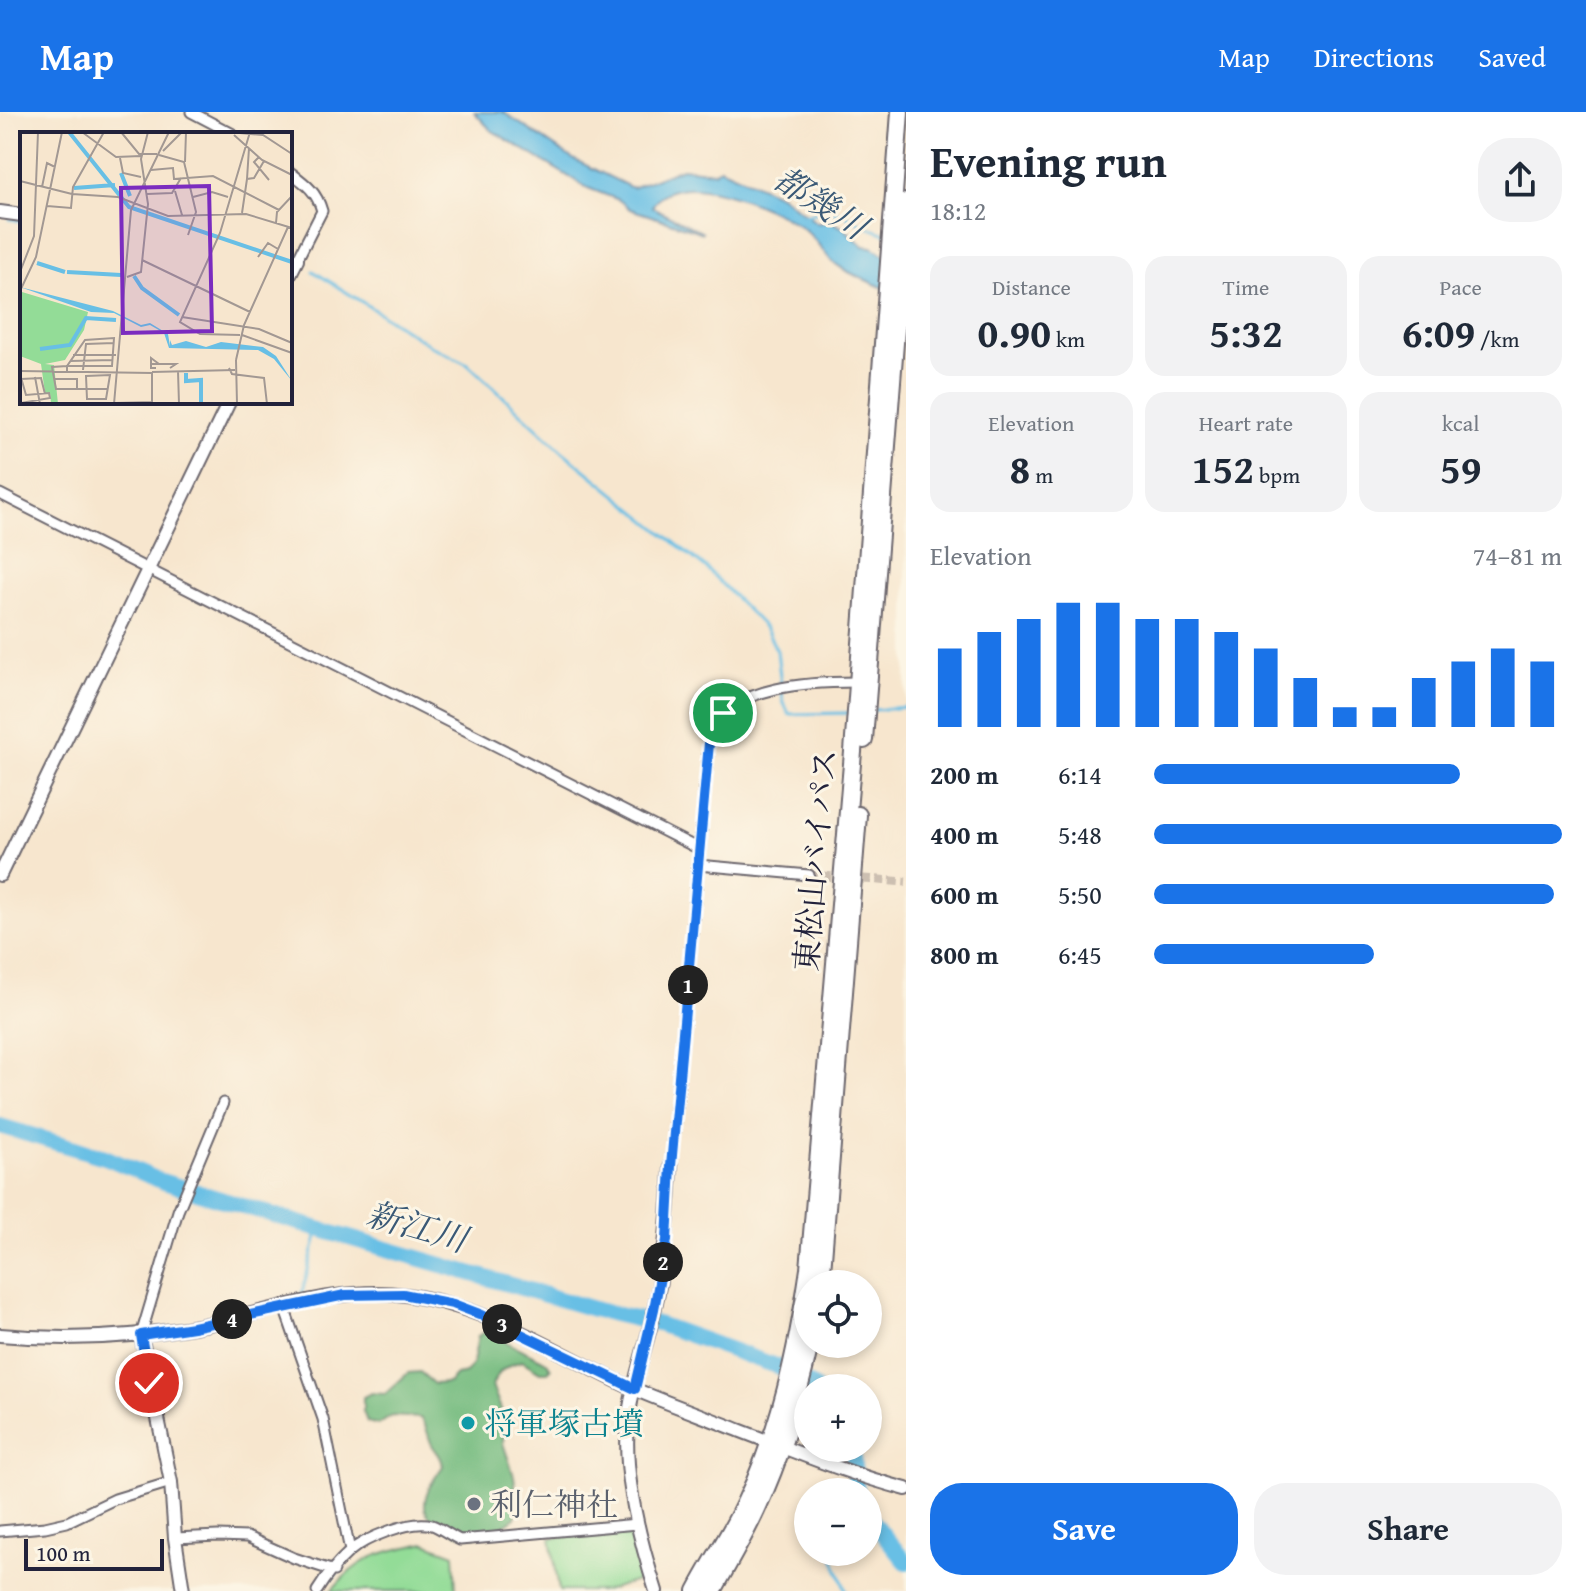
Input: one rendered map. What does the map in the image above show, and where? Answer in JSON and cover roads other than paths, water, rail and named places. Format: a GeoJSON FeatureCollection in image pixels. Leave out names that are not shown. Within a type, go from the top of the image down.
{"type":"FeatureCollection","features":[{"type":"Feature","properties":{"kind":"highway","name":"東松山バイパス"},"geometry":{"type":"LineString","coordinates":[[822,1270],[882,426],[900,112]]}},
{"type":"Feature","properties":{"kind":"highway","name":"東松山バイパス"},"geometry":{"type":"LineString","coordinates":[[809,1270],[853,752],[856,682],[906,202]]}},
{"type":"Feature","properties":{"kind":"highway","name":"東松山バイパス"},"geometry":{"type":"LineString","coordinates":[[713,1591],[759,1505],[800,1358]]}},
{"type":"Feature","properties":{"kind":"highway","name":"東松山バイパス"},"geometry":{"type":"LineString","coordinates":[[696,1591],[776,1445]]}},
{"type":"Feature","properties":{"kind":"street"},"geometry":{"type":"LineString","coordinates":[[191,112],[229,132]]}},
{"type":"Feature","properties":{"kind":"street"},"geometry":{"type":"LineString","coordinates":[[292,174],[313,190],[322,211],[294,259]]}},
{"type":"Feature","properties":{"kind":"street"},"geometry":{"type":"LineString","coordinates":[[0,212],[20,215]]}},
{"type":"Feature","properties":{"kind":"street"},"geometry":{"type":"LineString","coordinates":[[0,875],[228,404]]}},
{"type":"Feature","properties":{"kind":"street"},"geometry":{"type":"LineString","coordinates":[[0,494],[699,849]]}},
{"type":"Feature","properties":{"kind":"street"},"geometry":{"type":"LineString","coordinates":[[656,1591],[637,1524],[628,1423],[667,1240],[710,732],[714,722],[736,703],[767,692],[822,683],[856,682]]}},
{"type":"Feature","properties":{"kind":"street"},"geometry":{"type":"LineString","coordinates":[[698,865],[809,875]]}},
{"type":"Feature","properties":{"kind":"street"},"geometry":{"type":"LineString","coordinates":[[183,1591],[171,1482],[141,1335],[178,1211],[223,1103]]}},
{"type":"Feature","properties":{"kind":"street"},"geometry":{"type":"LineString","coordinates":[[0,1335],[49,1339],[141,1335],[345,1295],[403,1294],[453,1304],[496,1321],[635,1389],[839,1470],[906,1489]]}},
{"type":"Feature","properties":{"kind":"street"},"geometry":{"type":"LineString","coordinates":[[284,1307],[323,1419],[350,1551]]}},
{"type":"Feature","properties":{"kind":"street"},"geometry":{"type":"LineString","coordinates":[[0,1531],[67,1522],[115,1499],[171,1482]]}},
{"type":"Feature","properties":{"kind":"street"},"geometry":{"type":"LineString","coordinates":[[317,1591],[350,1551],[377,1535],[409,1525],[432,1525],[460,1540],[637,1524]]}},
{"type":"Feature","properties":{"kind":"street"},"geometry":{"type":"LineString","coordinates":[[175,1538],[247,1537],[294,1558],[334,1571]]}},
{"type":"Feature","properties":{"kind":"water"},"geometry":{"type":"Polygon","coordinates":[[[474,112],[503,112],[573,159],[632,188],[682,168],[714,172],[720,168],[780,195],[817,223],[832,222],[844,228],[863,246],[872,247],[906,269],[906,297],[843,269],[800,226],[746,200],[700,189],[680,189],[663,194],[652,207],[703,233],[630,209],[619,200],[588,188],[491,130],[474,112]]]}},
{"type":"Feature","properties":{"kind":"waterway","name":"都幾川"},"geometry":{"type":"LineString","coordinates":[[805,216],[819,212],[839,213],[887,234]]}},
{"type":"Feature","properties":{"kind":"waterway"},"geometry":{"type":"LineString","coordinates":[[10,219],[20,221]]}},
{"type":"Feature","properties":{"kind":"waterway"},"geometry":{"type":"LineString","coordinates":[[313,271],[433,347],[468,364],[563,452],[706,568],[766,629],[777,651],[783,701],[789,714],[851,713]]}},
{"type":"Feature","properties":{"kind":"waterway"},"geometry":{"type":"LineString","coordinates":[[874,710],[906,707]]}},
{"type":"Feature","properties":{"kind":"waterway","name":"新江川"},"geometry":{"type":"LineString","coordinates":[[0,1126],[105,1157],[161,1181],[332,1233],[597,1310],[661,1325],[782,1368],[794,1375]]}},
{"type":"Feature","properties":{"kind":"waterway"},"geometry":{"type":"LineString","coordinates":[[302,1292],[319,1229]]}},
{"type":"Feature","properties":{"kind":"waterway"},"geometry":{"type":"LineString","coordinates":[[854,1462],[855,1478]]}},
{"type":"Feature","properties":{"kind":"waterway"},"geometry":{"type":"LineString","coordinates":[[882,1533],[906,1562]]}},
{"type":"Feature","properties":{"kind":"waterway"},"geometry":{"type":"LineString","coordinates":[[331,1579],[352,1555]]}},
{"type":"Feature","properties":{"kind":"waterway"},"geometry":{"type":"LineString","coordinates":[[836,1566],[846,1591]]}},
{"type":"Feature","properties":{"kind":"tunnel"},"geometry":{"type":"LineString","coordinates":[[809,875],[906,882]]}},
{"type":"Feature","properties":{"kind":"place","name":"将軍塚古墳"},"geometry":{"type":"Point","coordinates":[468,1423]}},
{"type":"Feature","properties":{"kind":"place","name":"利仁神社"},"geometry":{"type":"Point","coordinates":[474,1504]}}]}
